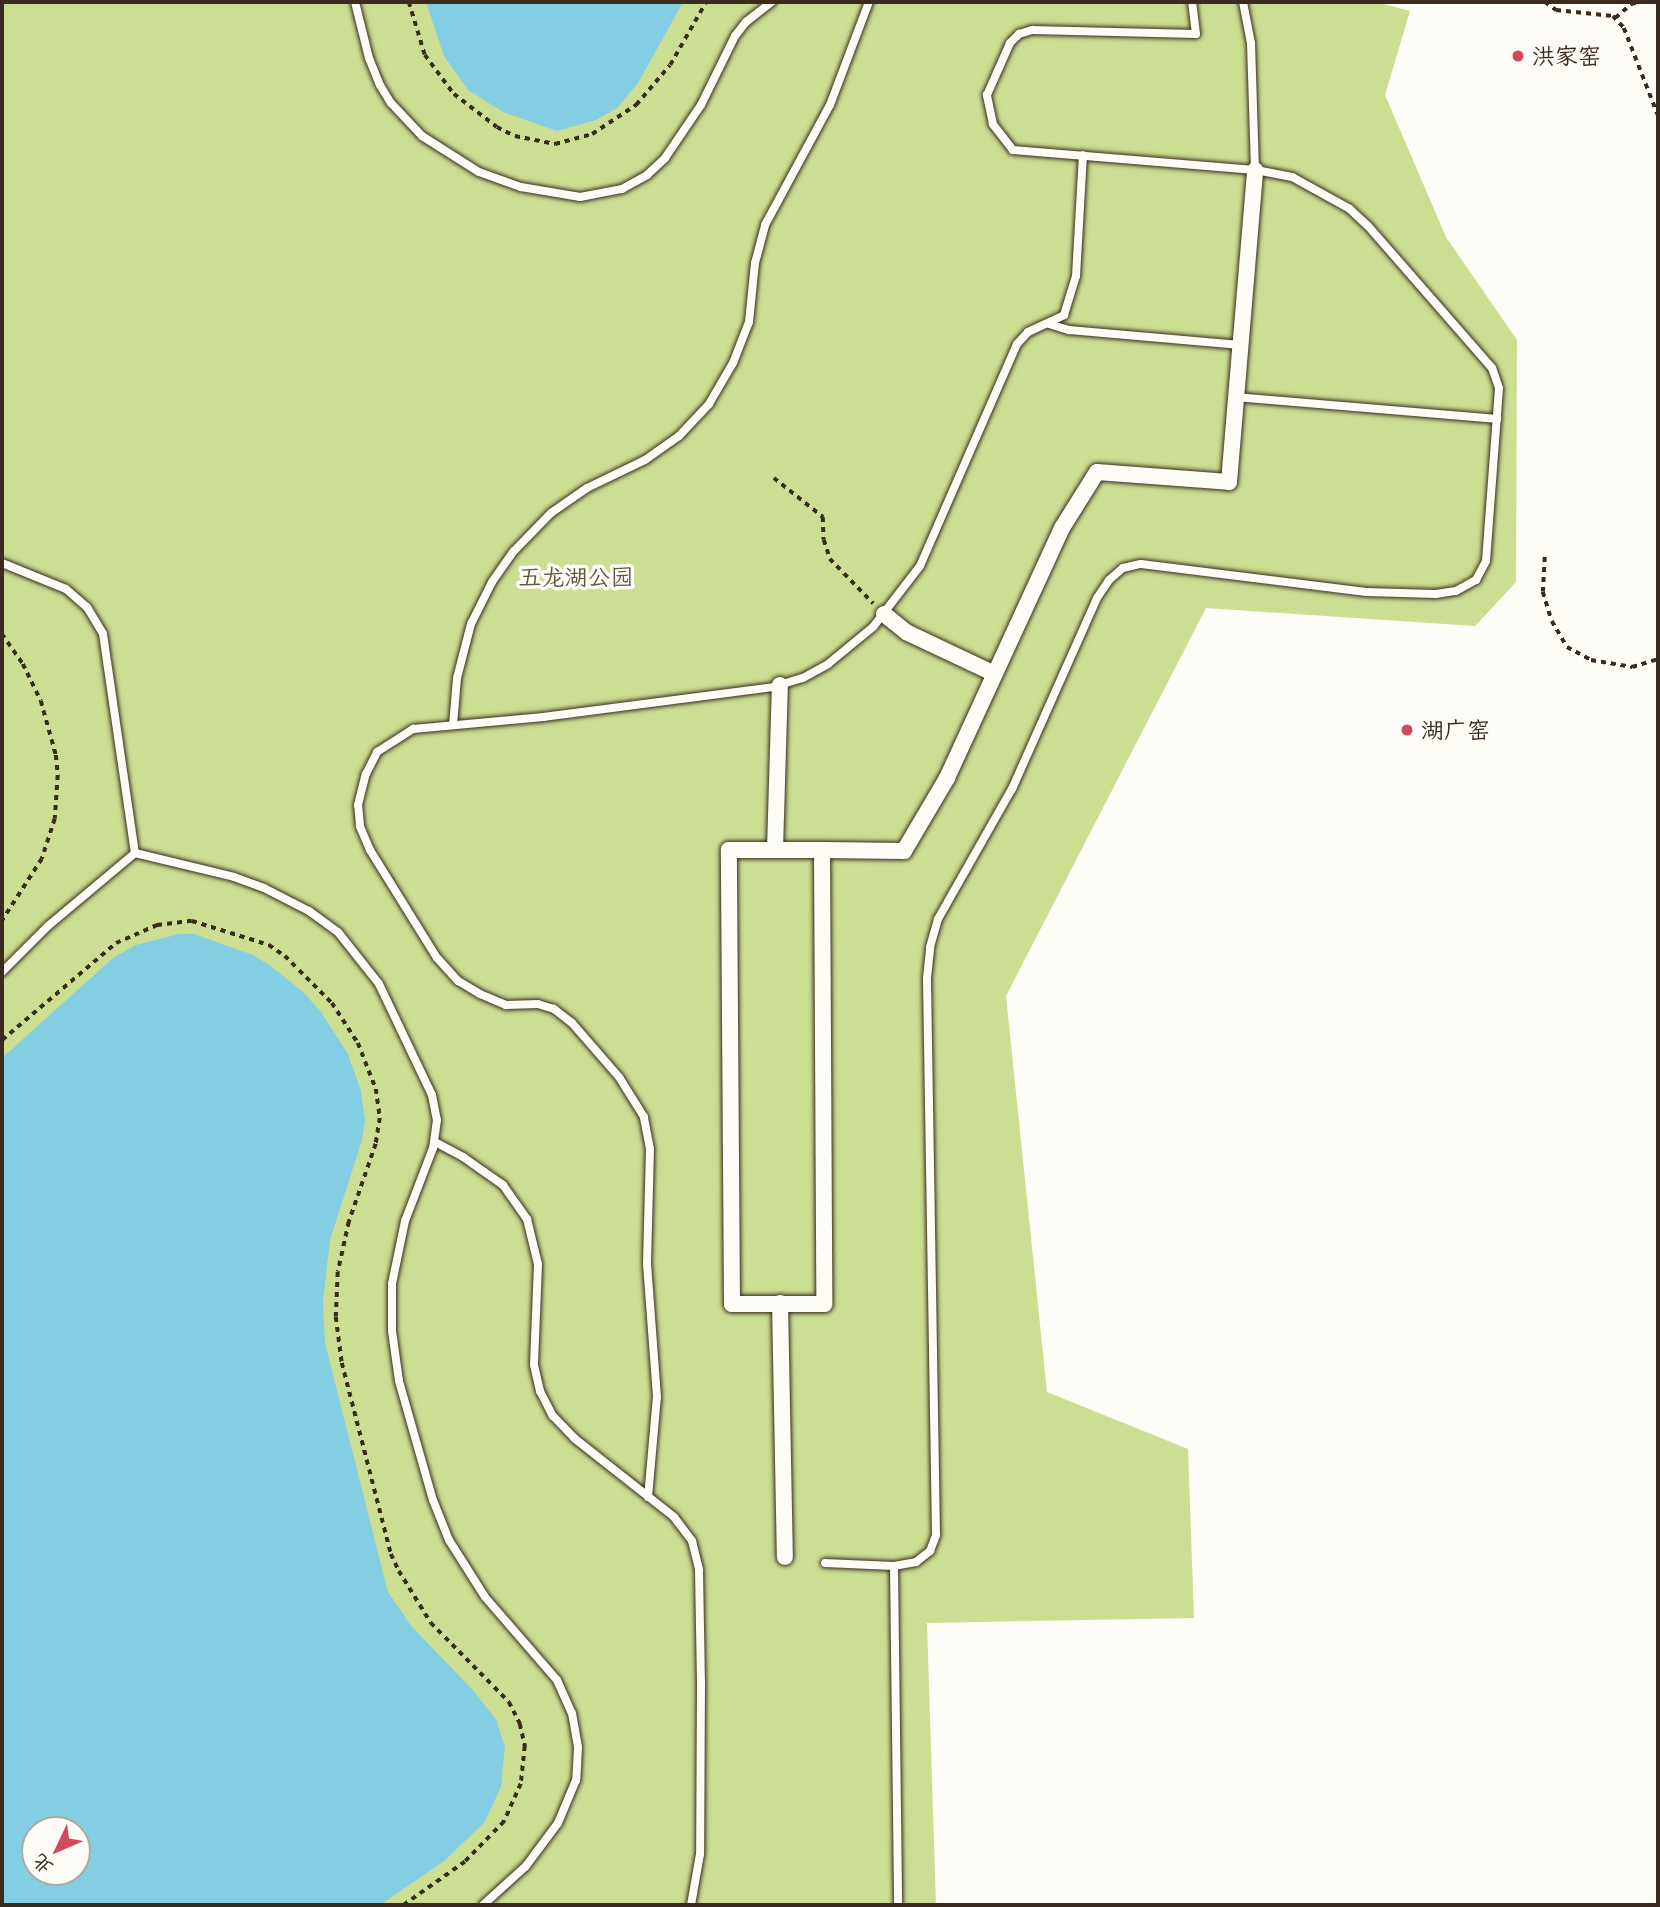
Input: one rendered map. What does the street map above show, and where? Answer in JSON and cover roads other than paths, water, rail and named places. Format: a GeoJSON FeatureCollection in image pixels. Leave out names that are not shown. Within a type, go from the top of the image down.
{"type":"FeatureCollection","features":[{"type":"Feature","properties":{"kind":"street"},"geometry":{"type":"LineString","coordinates":[[822,850],[824,1304],[732,1304],[729,850],[822,850],[904,851],[947,778],[1062,528],[1097,472],[1229,482],[1255,170]]}},
{"type":"Feature","properties":{"kind":"street"},"geometry":{"type":"LineString","coordinates":[[884,614],[906,632],[995,674]]}},
{"type":"Feature","properties":{"kind":"street"},"geometry":{"type":"LineString","coordinates":[[775,850],[780,685]]}},
{"type":"Feature","properties":{"kind":"street"},"geometry":{"type":"LineString","coordinates":[[780,1304],[785,1557]]}},
{"type":"Feature","properties":{"kind":"lane"},"geometry":{"type":"LineString","coordinates":[[355,2],[369,58],[380,85],[391,103],[422,135],[479,172],[521,187],[580,197],[622,189],[647,175],[665,158],[701,105],[734,36],[752,16],[772,2]]}},
{"type":"Feature","properties":{"kind":"lane"},"geometry":{"type":"LineString","coordinates":[[453,725],[457,678],[471,624],[492,582],[514,551],[551,513],[587,488],[645,460],[679,436],[715,394],[733,363],[749,322],[755,263],[765,225],[825,115],[864,21],[869,2]]}},
{"type":"Feature","properties":{"kind":"lane"},"geometry":{"type":"LineString","coordinates":[[825,1563],[894,1566],[916,1562],[930,1551],[936,1535],[928,978],[930,947],[937,919],[1012,789],[1097,598],[1116,574],[1141,564],[1366,592],[1436,594],[1456,592],[1476,580],[1486,561],[1499,388],[1492,368],[1368,226],[1321,190],[1292,177],[1255,170],[1013,150],[998,134],[990,115],[988,95],[1010,43],[1019,34],[1032,30],[1196,34],[1192,2]]}},
{"type":"Feature","properties":{"kind":"lane"},"geometry":{"type":"LineString","coordinates":[[1243,2],[1251,43],[1255,170]]}},
{"type":"Feature","properties":{"kind":"lane"},"geometry":{"type":"LineString","coordinates":[[649,1497],[657,1397],[647,1263],[650,1149],[644,1117],[619,1077],[572,1023],[554,1009],[538,1004],[506,1005],[458,981],[437,958],[370,850],[360,826],[358,805],[366,774],[377,752],[413,729],[543,717],[780,685],[828,664],[873,627],[920,566],[1017,344],[1028,332],[1064,315],[1076,276],[1083,155]]}},
{"type":"Feature","properties":{"kind":"lane"},"geometry":{"type":"LineString","coordinates":[[1049,324],[1069,330],[1240,345]]}},
{"type":"Feature","properties":{"kind":"lane"},"geometry":{"type":"LineString","coordinates":[[1236,397],[1497,419]]}},
{"type":"Feature","properties":{"kind":"lane"},"geometry":{"type":"LineString","coordinates":[[2,563],[55,584],[76,596],[96,620],[103,634],[135,853]]}},
{"type":"Feature","properties":{"kind":"lane"},"geometry":{"type":"LineString","coordinates":[[2,972],[48,926],[135,853]]}},
{"type":"Feature","properties":{"kind":"lane"},"geometry":{"type":"LineString","coordinates":[[135,853],[244,880],[301,906],[338,932],[379,984],[432,1094],[437,1120],[435,1142],[405,1221],[395,1262],[391,1308],[399,1381],[433,1500],[449,1540],[485,1597],[556,1680],[572,1713],[578,1747],[576,1780],[558,1823],[526,1866],[483,1905]]}},
{"type":"Feature","properties":{"kind":"lane"},"geometry":{"type":"LineString","coordinates":[[435,1142],[479,1167],[503,1185],[519,1203],[533,1236],[537,1257],[534,1365],[545,1403],[563,1428],[674,1517],[692,1541],[699,1570],[701,1682],[700,1854],[691,1905]]}},
{"type":"Feature","properties":{"kind":"lane"},"geometry":{"type":"LineString","coordinates":[[894,1566],[898,1905]]}},
{"type":"Feature","properties":{"kind":"water"},"geometry":{"type":"Polygon","coordinates":[[[426,2],[683,2],[638,83],[617,108],[596,120],[557,131],[503,112],[468,90],[444,56],[426,2]]]}},
{"type":"Feature","properties":{"kind":"water"},"geometry":{"type":"Polygon","coordinates":[[[179,934],[194,934],[253,955],[305,994],[321,1012],[348,1054],[361,1091],[365,1120],[362,1140],[330,1240],[323,1301],[325,1343],[388,1592],[412,1627],[471,1688],[496,1719],[505,1747],[501,1787],[484,1823],[444,1861],[380,1905],[2,1905],[2,1058],[113,958],[136,945],[179,934]]]}},
{"type":"Feature","properties":{"kind":"place","name":"洪家窑"},"geometry":{"type":"Point","coordinates":[1518,56]}},
{"type":"Feature","properties":{"kind":"place","name":"湖广窑"},"geometry":{"type":"Point","coordinates":[1407,730]}},
{"type":"Feature","properties":{"kind":"park label","name":"五龙湖公园"},"geometry":{"type":"Point","coordinates":[576,577]}}]}
